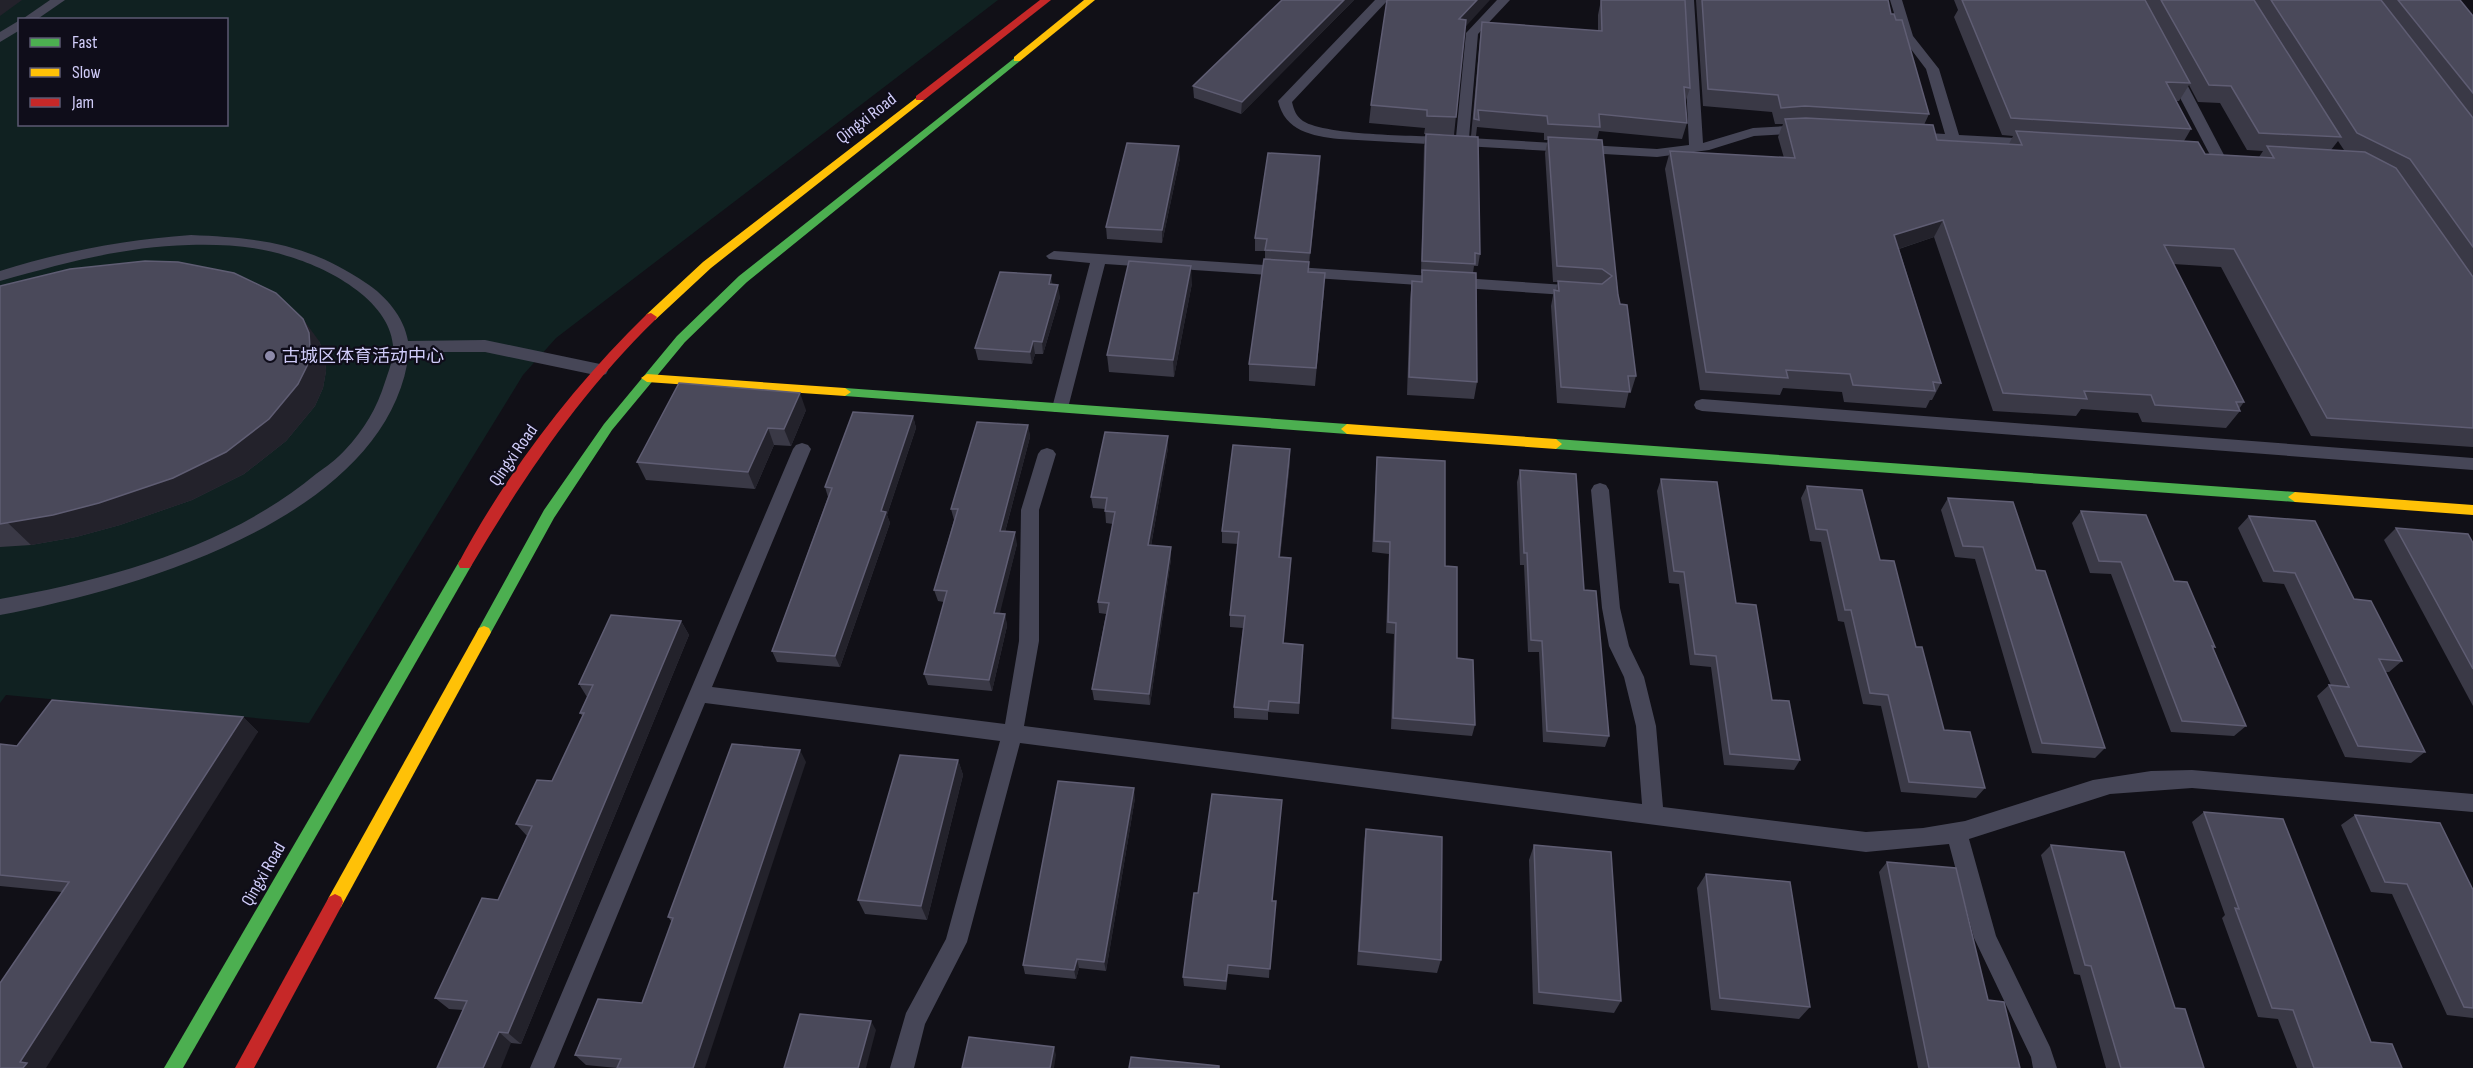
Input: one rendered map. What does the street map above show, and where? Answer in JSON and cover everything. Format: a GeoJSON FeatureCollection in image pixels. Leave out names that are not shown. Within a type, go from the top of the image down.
{"type":"FeatureCollection","features":[{"type":"Feature","properties":{"kind":"street","name":"Qingxi Road"},"geometry":{"type":"LineString","coordinates":[[173,1068],[405,662],[498,508],[543,443],[600,370],[640,327],[707,265],[1046,0]]}},
{"type":"Feature","properties":{"kind":"street"},"geometry":{"type":"LineString","coordinates":[[244,1068],[549,514],[596,443],[647,378],[681,339],[743,279],[1090,0]]}},
{"type":"Feature","properties":{"kind":"street"},"geometry":{"type":"LineString","coordinates":[[647,378],[2473,510]]}},
{"type":"Feature","properties":{"kind":"lane"},"geometry":{"type":"LineString","coordinates":[[30,18],[59,0]]}},
{"type":"Feature","properties":{"kind":"lane"},"geometry":{"type":"LineString","coordinates":[[1382,0],[1285,101],[1286,109],[1298,124],[1324,134],[1657,153],[1696,148],[1753,132],[1823,130]]}},
{"type":"Feature","properties":{"kind":"lane"},"geometry":{"type":"LineString","coordinates":[[1462,142],[1472,33],[1504,0]]}},
{"type":"Feature","properties":{"kind":"lane"},"geometry":{"type":"LineString","coordinates":[[1688,0],[1696,148]]}},
{"type":"Feature","properties":{"kind":"lane"},"geometry":{"type":"LineString","coordinates":[[1896,0],[1907,36],[1932,69],[1953,138]]}},
{"type":"Feature","properties":{"kind":"lane"},"geometry":{"type":"LineString","coordinates":[[0,38],[18,25]]}},
{"type":"Feature","properties":{"kind":"lane"},"geometry":{"type":"LineString","coordinates":[[2168,62],[2217,155]]}},
{"type":"Feature","properties":{"kind":"lane"},"geometry":{"type":"LineString","coordinates":[[1894,135],[2045,144]]}},
{"type":"Feature","properties":{"kind":"lane"},"geometry":{"type":"LineString","coordinates":[[0,276],[65,258],[149,243],[193,241],[269,247],[301,254],[355,279],[388,310],[398,330],[401,348],[398,378],[387,405],[369,433],[347,459],[318,484],[284,508],[247,530],[206,549],[118,580],[3,610]]}},
{"type":"Feature","properties":{"kind":"lane"},"geometry":{"type":"LineString","coordinates":[[1054,255],[1598,292]]}},
{"type":"Feature","properties":{"kind":"lane"},"geometry":{"type":"LineString","coordinates":[[1060,408],[1099,259]]}},
{"type":"Feature","properties":{"kind":"lane"},"geometry":{"type":"LineString","coordinates":[[401,348],[485,346],[600,370]]}},
{"type":"Feature","properties":{"kind":"lane"},"geometry":{"type":"LineString","coordinates":[[1702,405],[2473,464]]}},
{"type":"Feature","properties":{"kind":"lane"},"geometry":{"type":"LineString","coordinates":[[542,1068],[802,449]]}},
{"type":"Feature","properties":{"kind":"lane"},"geometry":{"type":"LineString","coordinates":[[902,1068],[914,1021],[956,942],[1019,709],[1029,641],[1030,510],[1047,454]]}},
{"type":"Feature","properties":{"kind":"lane"},"geometry":{"type":"LineString","coordinates":[[1600,490],[1611,608],[1619,646],[1634,677],[1646,726],[1653,815]]}},
{"type":"Feature","properties":{"kind":"lane"},"geometry":{"type":"LineString","coordinates":[[699,693],[1866,842],[1903,841],[1956,832],[2078,793],[2110,785],[2150,780],[2192,779],[2473,802]]}},
{"type":"Feature","properties":{"kind":"lane"},"geometry":{"type":"LineString","coordinates":[[1956,832],[1986,938],[2042,1055],[2045,1068]]}},
{"type":"Feature","properties":{"kind":"shaded area","name":"古城区体育活动中心"},"geometry":{"type":"Polygon","coordinates":[[[0,0],[998,0],[556,338],[523,375],[309,723],[6,695],[0,703],[0,0]]]}},
{"type":"Feature","properties":{"kind":"building"},"geometry":{"type":"Polygon","coordinates":[[[1282,0],[1344,0],[1242,102],[1193,86],[1282,0]]]}},
{"type":"Feature","properties":{"kind":"building"},"geometry":{"type":"Polygon","coordinates":[[[1387,0],[1477,0],[1459,19],[1466,20],[1456,117],[1427,116],[1427,110],[1371,105],[1387,0]]]}},
{"type":"Feature","properties":{"kind":"building"},"geometry":{"type":"Polygon","coordinates":[[[1601,0],[1685,0],[1690,88],[1684,87],[1687,123],[1599,114],[1600,127],[1548,124],[1547,116],[1478,110],[1479,120],[1474,119],[1482,22],[1602,31],[1601,0]]]}},
{"type":"Feature","properties":{"kind":"building"},"geometry":{"type":"Polygon","coordinates":[[[1702,0],[1888,0],[1891,14],[1894,14],[1896,20],[1902,20],[1929,114],[1805,106],[1781,108],[1778,95],[1708,89],[1702,0]]]}},
{"type":"Feature","properties":{"kind":"building"},"geometry":{"type":"Polygon","coordinates":[[[1962,0],[2145,0],[2190,83],[2166,82],[2191,129],[2011,118],[1962,0]]]}},
{"type":"Feature","properties":{"kind":"building"},"geometry":{"type":"Polygon","coordinates":[[[2161,0],[2254,0],[2341,137],[2259,133],[2231,86],[2209,85],[2161,0]]]}},
{"type":"Feature","properties":{"kind":"building"},"geometry":{"type":"Polygon","coordinates":[[[2271,0],[2381,0],[2473,118],[2473,247],[2410,159],[2357,133],[2271,0]]]}},
{"type":"Feature","properties":{"kind":"building"},"geometry":{"type":"Polygon","coordinates":[[[2398,0],[2460,0],[2473,16],[2473,93],[2398,0]]]}},
{"type":"Feature","properties":{"kind":"building"},"geometry":{"type":"Polygon","coordinates":[[[1806,118],[1933,125],[1937,140],[2022,145],[2016,131],[2198,142],[2205,154],[2274,158],[2267,146],[2365,152],[2396,168],[2473,277],[2473,428],[2327,418],[2234,249],[2164,245],[2244,402],[2236,402],[2240,411],[2155,405],[2151,395],[2084,391],[2087,399],[2003,393],[1943,220],[1894,235],[1941,383],[1933,382],[1935,391],[1853,385],[1850,374],[1786,370],[1788,378],[1706,372],[1670,151],[1795,158],[1785,119],[1806,118]]]}},
{"type":"Feature","properties":{"kind":"building"},"geometry":{"type":"Polygon","coordinates":[[[1426,134],[1478,137],[1480,254],[1475,253],[1475,264],[1422,261],[1426,134]]]}},
{"type":"Feature","properties":{"kind":"building"},"geometry":{"type":"Polygon","coordinates":[[[1548,137],[1602,140],[1618,295],[1620,304],[1627,305],[1636,376],[1628,376],[1630,392],[1561,387],[1554,290],[1559,291],[1558,281],[1602,284],[1612,276],[1602,269],[1557,266],[1548,137]]]}},
{"type":"Feature","properties":{"kind":"building"},"geometry":{"type":"Polygon","coordinates":[[[1127,143],[1179,146],[1162,230],[1106,227],[1127,143]]]}},
{"type":"Feature","properties":{"kind":"building"},"geometry":{"type":"Polygon","coordinates":[[[1268,153],[1320,156],[1310,253],[1265,250],[1267,239],[1255,238],[1268,153]]]}},
{"type":"Feature","properties":{"kind":"building"},"geometry":{"type":"Polygon","coordinates":[[[1264,259],[1309,262],[1308,272],[1325,273],[1316,368],[1249,364],[1264,259]]]}},
{"type":"Feature","properties":{"kind":"building"},"geometry":{"type":"Polygon","coordinates":[[[145,261],[178,262],[234,273],[276,293],[303,319],[309,333],[310,348],[307,366],[298,384],[269,419],[226,452],[173,478],[99,503],[53,515],[0,524],[0,286],[70,269],[145,261]]]}},
{"type":"Feature","properties":{"kind":"building"},"geometry":{"type":"Polygon","coordinates":[[[1129,261],[1191,266],[1173,360],[1107,355],[1129,261]]]}},
{"type":"Feature","properties":{"kind":"building"},"geometry":{"type":"Polygon","coordinates":[[[1422,270],[1476,273],[1477,382],[1409,377],[1412,281],[1422,282],[1422,270]]]}},
{"type":"Feature","properties":{"kind":"building"},"geometry":{"type":"Polygon","coordinates":[[[1000,272],[1051,275],[1049,284],[1058,285],[1042,342],[1033,341],[1030,352],[975,348],[1000,272]]]}},
{"type":"Feature","properties":{"kind":"building"},"geometry":{"type":"Polygon","coordinates":[[[679,383],[800,393],[784,429],[768,428],[748,472],[637,462],[679,383]]]}},
{"type":"Feature","properties":{"kind":"building"},"geometry":{"type":"Polygon","coordinates":[[[853,412],[913,416],[881,511],[886,512],[835,656],[772,651],[832,488],[825,487],[853,412]]]}},
{"type":"Feature","properties":{"kind":"building"},"geometry":{"type":"Polygon","coordinates":[[[977,422],[1028,425],[1000,531],[1015,532],[994,613],[1005,614],[989,680],[924,674],[947,591],[934,590],[958,509],[951,509],[977,422]]]}},
{"type":"Feature","properties":{"kind":"building"},"geometry":{"type":"Polygon","coordinates":[[[1105,432],[1168,436],[1148,545],[1171,547],[1149,694],[1092,689],[1109,603],[1098,602],[1115,512],[1105,511],[1107,498],[1091,497],[1105,432]]]}},
{"type":"Feature","properties":{"kind":"building"},"geometry":{"type":"Polygon","coordinates":[[[1233,445],[1290,449],[1279,557],[1291,558],[1283,643],[1303,645],[1299,703],[1269,701],[1268,710],[1234,707],[1245,616],[1230,615],[1239,532],[1222,531],[1233,445]]]}},
{"type":"Feature","properties":{"kind":"building"},"geometry":{"type":"Polygon","coordinates":[[[1377,457],[1445,461],[1445,566],[1457,567],[1457,658],[1473,660],[1475,725],[1393,718],[1396,623],[1388,622],[1390,542],[1374,541],[1377,457]]]}},
{"type":"Feature","properties":{"kind":"building"},"geometry":{"type":"Polygon","coordinates":[[[1520,470],[1576,474],[1584,590],[1596,591],[1609,736],[1547,731],[1542,641],[1531,640],[1520,470]]]}},
{"type":"Feature","properties":{"kind":"building"},"geometry":{"type":"Polygon","coordinates":[[[1661,479],[1717,482],[1736,603],[1756,605],[1772,700],[1789,701],[1800,760],[1730,754],[1716,656],[1695,654],[1684,572],[1674,571],[1661,479]]]}},
{"type":"Feature","properties":{"kind":"building"},"geometry":{"type":"Polygon","coordinates":[[[1807,486],[1862,490],[1880,560],[1894,561],[1916,647],[1922,647],[1944,730],[1970,732],[1985,788],[1909,782],[1888,695],[1870,693],[1851,610],[1845,610],[1827,530],[1816,529],[1807,486]]]}},
{"type":"Feature","properties":{"kind":"building"},"geometry":{"type":"Polygon","coordinates":[[[1948,498],[2013,502],[2036,570],[2045,571],[2105,748],[2042,743],[1983,547],[1963,546],[1948,498]]]}},
{"type":"Feature","properties":{"kind":"building"},"geometry":{"type":"Polygon","coordinates":[[[2081,511],[2146,515],[2174,581],[2187,582],[2246,726],[2182,721],[2121,562],[2099,561],[2081,511]]]}},
{"type":"Feature","properties":{"kind":"building"},"geometry":{"type":"Polygon","coordinates":[[[2249,516],[2315,521],[2354,599],[2371,601],[2402,661],[2379,659],[2425,752],[2358,746],[2329,685],[2349,687],[2295,573],[2274,571],[2249,516]]]}},
{"type":"Feature","properties":{"kind":"building"},"geometry":{"type":"Polygon","coordinates":[[[2396,528],[2468,534],[2473,543],[2473,669],[2396,528]]]}},
{"type":"Feature","properties":{"kind":"building"},"geometry":{"type":"Polygon","coordinates":[[[611,615],[681,621],[508,1033],[499,1032],[483,1068],[437,1068],[467,1001],[435,998],[482,898],[498,900],[532,826],[516,824],[537,780],[552,781],[584,713],[580,713],[593,685],[579,684],[611,615]]]}},
{"type":"Feature","properties":{"kind":"building"},"geometry":{"type":"Polygon","coordinates":[[[52,700],[243,717],[20,1062],[27,1063],[23,1068],[0,1068],[0,983],[69,882],[0,875],[0,744],[17,746],[52,700]]]}},
{"type":"Feature","properties":{"kind":"building"},"geometry":{"type":"Polygon","coordinates":[[[732,744],[800,750],[693,1068],[617,1068],[621,1059],[575,1055],[598,999],[642,1003],[673,918],[668,917],[732,744]]]}},
{"type":"Feature","properties":{"kind":"building"},"geometry":{"type":"Polygon","coordinates":[[[900,755],[958,760],[921,906],[858,900],[900,755]]]}},
{"type":"Feature","properties":{"kind":"building"},"geometry":{"type":"Polygon","coordinates":[[[1058,781],[1134,788],[1104,962],[1077,959],[1074,970],[1023,965],[1058,781]]]}},
{"type":"Feature","properties":{"kind":"building"},"geometry":{"type":"Polygon","coordinates":[[[1212,794],[1282,800],[1272,901],[1276,901],[1270,969],[1228,965],[1226,981],[1183,977],[1194,893],[1198,893],[1212,794]]]}},
{"type":"Feature","properties":{"kind":"building"},"geometry":{"type":"Polygon","coordinates":[[[2204,812],[2283,819],[2371,1042],[2392,1044],[2402,1068],[2314,1068],[2293,1010],[2272,1008],[2235,908],[2239,909],[2204,812]]]}},
{"type":"Feature","properties":{"kind":"building"},"geometry":{"type":"Polygon","coordinates":[[[2355,815],[2440,823],[2473,890],[2473,1008],[2464,1007],[2407,884],[2385,882],[2355,815]]]}},
{"type":"Feature","properties":{"kind":"building"},"geometry":{"type":"Polygon","coordinates":[[[1366,829],[1442,837],[1441,960],[1359,951],[1366,829]]]}},
{"type":"Feature","properties":{"kind":"building"},"geometry":{"type":"Polygon","coordinates":[[[1534,845],[1611,852],[1621,1001],[1539,992],[1534,845]]]}},
{"type":"Feature","properties":{"kind":"building"},"geometry":{"type":"Polygon","coordinates":[[[2051,845],[2124,852],[2175,1008],[2185,1009],[2204,1068],[2121,1068],[2091,966],[2085,965],[2051,845]]]}},
{"type":"Feature","properties":{"kind":"building"},"geometry":{"type":"Polygon","coordinates":[[[1887,862],[1956,868],[1988,1000],[2004,1002],[2020,1068],[1929,1068],[1887,862]]]}},
{"type":"Feature","properties":{"kind":"building"},"geometry":{"type":"Polygon","coordinates":[[[1706,874],[1790,882],[1810,1007],[1720,998],[1706,874]]]}},
{"type":"Feature","properties":{"kind":"building"},"geometry":{"type":"Polygon","coordinates":[[[800,1014],[871,1021],[858,1068],[784,1068],[800,1014]]]}},
{"type":"Feature","properties":{"kind":"building"},"geometry":{"type":"Polygon","coordinates":[[[969,1037],[1054,1047],[1050,1068],[962,1068],[969,1037]]]}},
{"type":"Feature","properties":{"kind":"building"},"geometry":{"type":"Polygon","coordinates":[[[1131,1057],[1219,1066],[1219,1068],[1129,1068],[1131,1057]]]}},
{"type":"Feature","properties":{"kind":"traffic: fast"},"geometry":{"type":"LineString","coordinates":[[484,632],[549,514],[608,427],[681,339],[743,279],[1017,59]]}},
{"type":"Feature","properties":{"kind":"traffic: fast"},"geometry":{"type":"LineString","coordinates":[[845,392],[1347,429]]}},
{"type":"Feature","properties":{"kind":"traffic: fast"},"geometry":{"type":"LineString","coordinates":[[1556,444],[2295,497]]}},
{"type":"Feature","properties":{"kind":"traffic: fast"},"geometry":{"type":"LineString","coordinates":[[173,1068],[465,564]]}},
{"type":"Feature","properties":{"kind":"traffic: slow"},"geometry":{"type":"LineString","coordinates":[[1017,59],[1090,0]]}},
{"type":"Feature","properties":{"kind":"traffic: slow"},"geometry":{"type":"LineString","coordinates":[[651,317],[707,265],[920,98]]}},
{"type":"Feature","properties":{"kind":"traffic: slow"},"geometry":{"type":"LineString","coordinates":[[647,378],[845,392]]}},
{"type":"Feature","properties":{"kind":"traffic: slow"},"geometry":{"type":"LineString","coordinates":[[1347,429],[1556,444]]}},
{"type":"Feature","properties":{"kind":"traffic: slow"},"geometry":{"type":"LineString","coordinates":[[2295,497],[2473,510]]}},
{"type":"Feature","properties":{"kind":"traffic: slow"},"geometry":{"type":"LineString","coordinates":[[335,902],[484,632]]}},
{"type":"Feature","properties":{"kind":"traffic: jam"},"geometry":{"type":"LineString","coordinates":[[920,98],[1046,0]]}},
{"type":"Feature","properties":{"kind":"traffic: jam"},"geometry":{"type":"LineString","coordinates":[[465,564],[505,498],[572,403],[623,344],[651,317]]}},
{"type":"Feature","properties":{"kind":"traffic: jam"},"geometry":{"type":"LineString","coordinates":[[244,1068],[335,902]]}},
{"type":"Feature","properties":{"kind":"place","name":"古城区体育活动中心"},"geometry":{"type":"Point","coordinates":[270,356]}}]}
